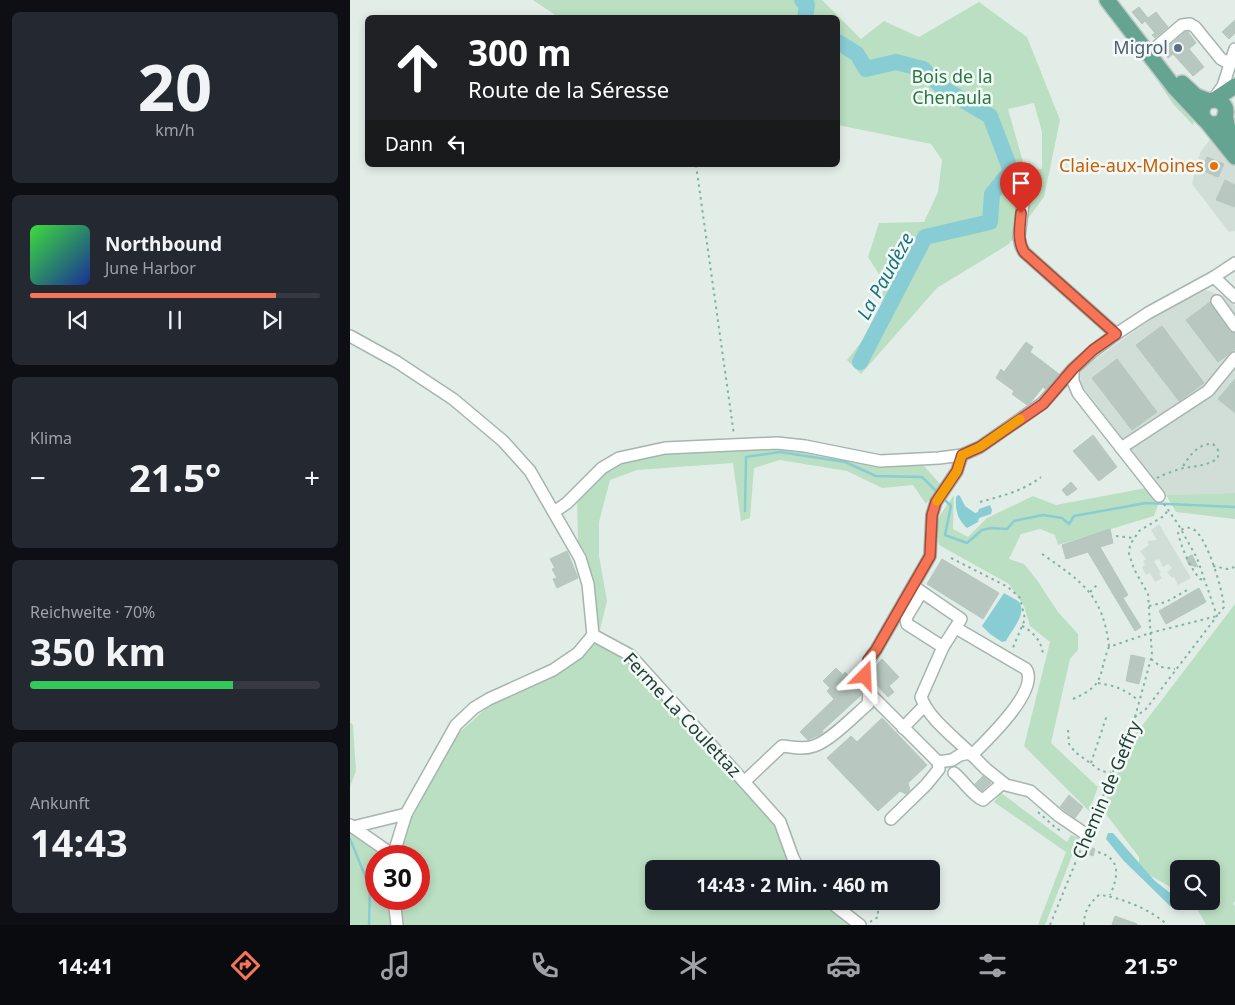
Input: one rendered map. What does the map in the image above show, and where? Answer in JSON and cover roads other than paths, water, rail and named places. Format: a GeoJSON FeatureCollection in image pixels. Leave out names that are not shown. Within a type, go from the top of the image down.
{"type":"FeatureCollection","features":[{"type":"Feature","properties":{"kind":"main road"},"geometry":{"type":"LineString","coordinates":[[1107,0],[1151,52],[1190,92],[1223,104],[1229,110],[1229,134],[1235,146]]}},
{"type":"Feature","properties":{"kind":"main road"},"geometry":{"type":"LineString","coordinates":[[1113,0],[1174,87],[1235,157]]}},
{"type":"Feature","properties":{"kind":"main road"},"geometry":{"type":"LineString","coordinates":[[1204,123],[1202,109],[1212,100],[1235,86]]}},
{"type":"Feature","properties":{"kind":"main road"},"geometry":{"type":"LineString","coordinates":[[1204,123],[1218,123],[1229,110]]}},
{"type":"Feature","properties":{"kind":"street"},"geometry":{"type":"LineString","coordinates":[[1151,52],[1182,25],[1190,24],[1195,27],[1221,59],[1229,63]]}},
{"type":"Feature","properties":{"kind":"street"},"geometry":{"type":"LineString","coordinates":[[1212,100],[1220,93],[1235,48]]}},
{"type":"Feature","properties":{"kind":"street"},"geometry":{"type":"LineString","coordinates":[[1027,170],[1019,237],[1024,252],[1116,334]]}},
{"type":"Feature","properties":{"kind":"street"},"geometry":{"type":"LineString","coordinates":[[554,512],[567,503],[602,468],[619,458],[665,448],[777,443],[880,462],[962,455],[980,447],[1043,404],[1073,369],[1093,350],[1148,313],[1214,277],[1235,263]]}},
{"type":"Feature","properties":{"kind":"street"},"geometry":{"type":"LineString","coordinates":[[1214,277],[1235,297]]}},
{"type":"Feature","properties":{"kind":"street"},"geometry":{"type":"LineString","coordinates":[[1217,301],[1235,326]]}},
{"type":"Feature","properties":{"kind":"street"},"geometry":{"type":"LineString","coordinates":[[350,336],[397,362],[454,400],[504,441],[530,471],[580,558],[588,584],[593,635],[578,653],[559,666],[489,699],[474,708],[456,725],[406,814],[396,845]]}},
{"type":"Feature","properties":{"kind":"street"},"geometry":{"type":"LineString","coordinates":[[1121,448],[1208,391],[1235,358]]}},
{"type":"Feature","properties":{"kind":"street"},"geometry":{"type":"LineString","coordinates":[[1073,369],[1073,381],[1078,393],[1159,496]]}},
{"type":"Feature","properties":{"kind":"street"},"geometry":{"type":"LineString","coordinates":[[943,647],[906,624],[906,618],[930,556],[932,515],[936,502],[957,471],[962,455]]}},
{"type":"Feature","properties":{"kind":"street"},"geometry":{"type":"LineString","coordinates":[[917,590],[961,619],[943,647],[921,698],[924,706],[986,769],[1003,783],[1012,788],[1019,787],[1030,791],[1059,816],[1087,836]]}},
{"type":"Feature","properties":{"kind":"street"},"geometry":{"type":"LineString","coordinates":[[744,782],[782,746],[798,748],[814,746],[831,735],[868,704],[870,694],[865,676],[868,660],[917,590]]}},
{"type":"Feature","properties":{"kind":"street"},"geometry":{"type":"LineString","coordinates":[[938,762],[952,760],[960,755],[971,754],[1008,718],[1029,682],[1030,674],[1026,669],[956,628]]}},
{"type":"Feature","properties":{"kind":"street","name":"Ferme La Coulettaz"},"geometry":{"type":"LineString","coordinates":[[593,635],[630,654],[780,822],[794,860]]}},
{"type":"Feature","properties":{"kind":"street"},"geometry":{"type":"LineString","coordinates":[[870,694],[938,762],[939,769],[926,785],[891,819]]}},
{"type":"Feature","properties":{"kind":"street"},"geometry":{"type":"LineString","coordinates":[[903,728],[924,706]]}},
{"type":"Feature","properties":{"kind":"street"},"geometry":{"type":"LineString","coordinates":[[954,773],[964,781],[972,792],[983,800],[988,798],[1003,783]]}},
{"type":"Feature","properties":{"kind":"street"},"geometry":{"type":"LineString","coordinates":[[352,826],[406,814]]}},
{"type":"Feature","properties":{"kind":"street"},"geometry":{"type":"LineString","coordinates":[[352,826],[378,845]]}},
{"type":"Feature","properties":{"kind":"street"},"geometry":{"type":"LineString","coordinates":[[395,910],[397,925]]}},
{"type":"Feature","properties":{"kind":"street"},"geometry":{"type":"LineString","coordinates":[[843,910],[864,924]]}},
{"type":"Feature","properties":{"kind":"water"},"geometry":{"type":"Polygon","coordinates":[[[958,495],[965,506],[975,513],[979,509],[990,505],[991,514],[979,518],[978,522],[967,528],[957,514],[956,497],[958,495]]]}},
{"type":"Feature","properties":{"kind":"water"},"geometry":{"type":"Polygon","coordinates":[[[1004,593],[1018,601],[1021,605],[1021,610],[1015,627],[1006,641],[1002,642],[982,626],[1004,593]]]}},
{"type":"Feature","properties":{"kind":"water"},"geometry":{"type":"Polygon","coordinates":[[[1108,833],[1113,833],[1154,880],[1170,893],[1170,906],[1123,860],[1106,839],[1108,833]]]}},
{"type":"Feature","properties":{"kind":"waterway","name":"La Paudèze"},"geometry":{"type":"LineString","coordinates":[[802,0],[807,5],[805,15]]}},
{"type":"Feature","properties":{"kind":"waterway","name":"La Paudèze"},"geometry":{"type":"LineString","coordinates":[[840,43],[857,54],[866,69],[896,62],[923,69],[944,89],[990,116],[1011,171],[992,194],[990,222],[925,237],[860,362]]}},
{"type":"Feature","properties":{"kind":"waterway"},"geometry":{"type":"LineString","coordinates":[[745,511],[746,457],[780,452],[845,462],[876,476],[922,477],[937,492]]}},
{"type":"Feature","properties":{"kind":"waterway","name":"La Paudèze"},"geometry":{"type":"LineString","coordinates":[[943,498],[951,506],[945,535],[967,543],[982,530],[991,528],[1007,529],[1014,521],[1043,515],[1062,518],[1069,524],[1074,516],[1146,503],[1235,507]]}},
{"type":"Feature","properties":{"kind":"waterway"},"geometry":{"type":"LineString","coordinates":[[350,839],[370,888],[369,925]]}},
{"type":"Feature","properties":{"kind":"place","name":"Migrol"},"geometry":{"type":"Point","coordinates":[1178,48]}},
{"type":"Feature","properties":{"kind":"place","name":"Claie-aux-Moines"},"geometry":{"type":"Point","coordinates":[1214,166]}},
{"type":"Feature","properties":{"kind":"park label","name":"Bois de la Chenaula"},"geometry":{"type":"Point","coordinates":[952,87]}}]}
